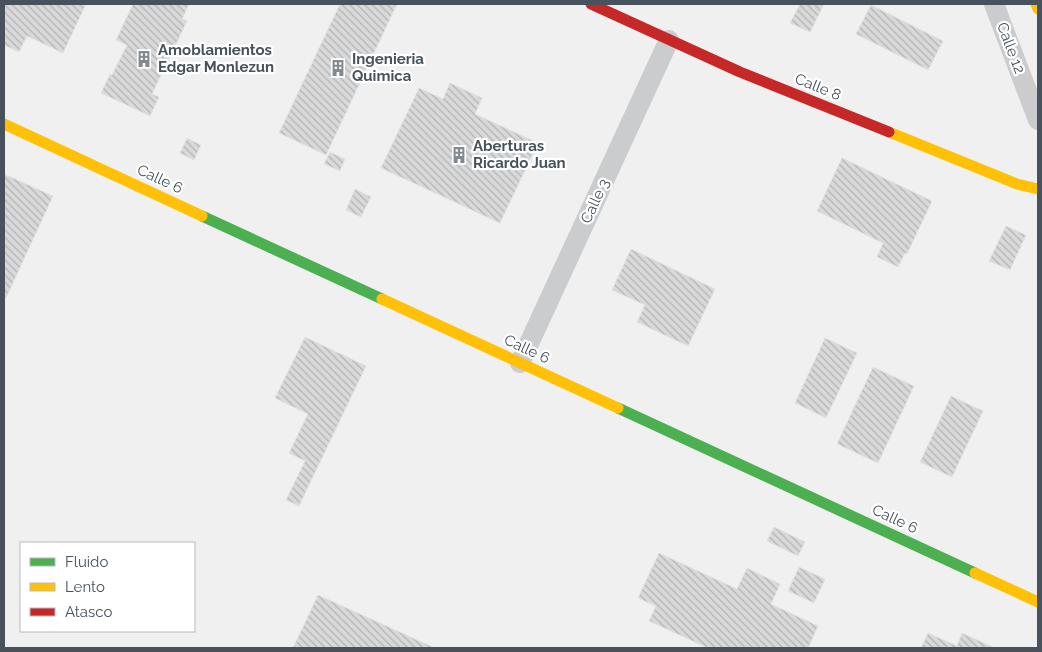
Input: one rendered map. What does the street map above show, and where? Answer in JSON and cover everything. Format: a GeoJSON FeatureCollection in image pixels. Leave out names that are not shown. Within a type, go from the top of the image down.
{"type":"FeatureCollection","features":[{"type":"Feature","properties":{"kind":"street","name":"Calle 8"},"geometry":{"type":"LineString","coordinates":[[591,4],[740,72],[1017,184],[1038,189]]}},
{"type":"Feature","properties":{"kind":"street","name":"Calle 12"},"geometry":{"type":"LineString","coordinates":[[994,4],[1038,120]]}},
{"type":"Feature","properties":{"kind":"street"},"geometry":{"type":"LineString","coordinates":[[1036,4],[1038,10]]}},
{"type":"Feature","properties":{"kind":"street","name":"Calle 3"},"geometry":{"type":"LineString","coordinates":[[520,363],[669,40]]}},
{"type":"Feature","properties":{"kind":"street","name":"Calle 6"},"geometry":{"type":"LineString","coordinates":[[4,124],[1038,602]]}},
{"type":"Feature","properties":{"kind":"building"},"geometry":{"type":"Polygon","coordinates":[[[4,4],[86,4],[63,53],[27,36],[19,52],[4,45],[4,4]]]}},
{"type":"Feature","properties":{"kind":"building","name":"Amoblamientos Edgar Monlezun"},"geometry":{"type":"Polygon","coordinates":[[[133,4],[189,4],[182,19],[187,21],[152,94],[159,97],[150,116],[101,93],[127,45],[116,40],[133,4]]]}},
{"type":"Feature","properties":{"kind":"building","name":"Ingenieria Quimica"},"geometry":{"type":"Polygon","coordinates":[[[340,4],[397,4],[326,155],[279,133],[340,4]]]}},
{"type":"Feature","properties":{"kind":"building"},"geometry":{"type":"Polygon","coordinates":[[[800,4],[824,4],[810,32],[790,23],[800,4]]]}},
{"type":"Feature","properties":{"kind":"building"},"geometry":{"type":"Polygon","coordinates":[[[871,5],[943,41],[928,70],[856,34],[871,5]]]}},
{"type":"Feature","properties":{"kind":"building","name":"Aberturas Ricardo Juan"},"geometry":{"type":"Polygon","coordinates":[[[450,83],[482,98],[475,114],[538,143],[500,223],[381,168],[419,88],[443,99],[450,83]]]}},
{"type":"Feature","properties":{"kind":"building"},"geometry":{"type":"Polygon","coordinates":[[[187,138],[201,145],[194,160],[180,153],[187,138]]]}},
{"type":"Feature","properties":{"kind":"building"},"geometry":{"type":"Polygon","coordinates":[[[330,152],[345,159],[340,171],[324,164],[330,152]]]}},
{"type":"Feature","properties":{"kind":"building"},"geometry":{"type":"Polygon","coordinates":[[[842,158],[932,201],[907,254],[905,253],[898,267],[877,257],[883,243],[817,211],[842,158]]]}},
{"type":"Feature","properties":{"kind":"building"},"geometry":{"type":"Polygon","coordinates":[[[4,174],[53,196],[6,298],[4,297],[4,174]]]}},
{"type":"Feature","properties":{"kind":"building"},"geometry":{"type":"Polygon","coordinates":[[[355,189],[371,197],[361,217],[346,210],[355,189]]]}},
{"type":"Feature","properties":{"kind":"building"},"geometry":{"type":"Polygon","coordinates":[[[1006,226],[1026,235],[1010,270],[989,261],[1006,226]]]}},
{"type":"Feature","properties":{"kind":"building"},"geometry":{"type":"Polygon","coordinates":[[[631,249],[715,289],[688,346],[637,322],[645,305],[612,290],[631,249]]]}},
{"type":"Feature","properties":{"kind":"building"},"geometry":{"type":"Polygon","coordinates":[[[305,337],[366,366],[299,506],[286,500],[305,461],[289,453],[308,414],[275,398],[305,337]]]}},
{"type":"Feature","properties":{"kind":"building"},"geometry":{"type":"Polygon","coordinates":[[[825,338],[857,353],[826,418],[795,403],[825,338]]]}},
{"type":"Feature","properties":{"kind":"building"},"geometry":{"type":"Polygon","coordinates":[[[873,367],[914,386],[878,463],[837,444],[873,367]]]}},
{"type":"Feature","properties":{"kind":"building"},"geometry":{"type":"Polygon","coordinates":[[[951,396],[983,411],[952,477],[920,462],[951,396]]]}},
{"type":"Feature","properties":{"kind":"building"},"geometry":{"type":"Polygon","coordinates":[[[774,527],[805,542],[798,556],[767,541],[774,527]]]}},
{"type":"Feature","properties":{"kind":"building"},"geometry":{"type":"Polygon","coordinates":[[[659,553],[737,589],[747,568],[780,584],[771,604],[818,626],[808,648],[708,648],[649,621],[656,606],[638,598],[659,553]]]}},
{"type":"Feature","properties":{"kind":"building"},"geometry":{"type":"Polygon","coordinates":[[[799,567],[825,579],[814,603],[788,591],[799,567]]]}},
{"type":"Feature","properties":{"kind":"building"},"geometry":{"type":"Polygon","coordinates":[[[318,595],[435,648],[293,648],[318,595]]]}},
{"type":"Feature","properties":{"kind":"building"},"geometry":{"type":"Polygon","coordinates":[[[928,633],[957,646],[962,633],[995,648],[921,648],[928,633]]]}},
{"type":"Feature","properties":{"kind":"traffic: fast"},"geometry":{"type":"LineString","coordinates":[[202,216],[382,299]]}},
{"type":"Feature","properties":{"kind":"traffic: fast"},"geometry":{"type":"LineString","coordinates":[[618,408],[975,573]]}},
{"type":"Feature","properties":{"kind":"traffic: slow"},"geometry":{"type":"LineString","coordinates":[[1036,4],[1038,9]]}},
{"type":"Feature","properties":{"kind":"traffic: slow"},"geometry":{"type":"LineString","coordinates":[[4,124],[202,216]]}},
{"type":"Feature","properties":{"kind":"traffic: slow"},"geometry":{"type":"LineString","coordinates":[[889,132],[1017,184],[1038,189]]}},
{"type":"Feature","properties":{"kind":"traffic: slow"},"geometry":{"type":"LineString","coordinates":[[382,299],[618,408]]}},
{"type":"Feature","properties":{"kind":"traffic: slow"},"geometry":{"type":"LineString","coordinates":[[975,573],[1038,602]]}},
{"type":"Feature","properties":{"kind":"traffic: jam"},"geometry":{"type":"LineString","coordinates":[[591,4],[740,72],[889,132]]}},
{"type":"Feature","properties":{"kind":"place","name":"Amoblamientos Edgar Monlezun"},"geometry":{"type":"Point","coordinates":[144,59]}},
{"type":"Feature","properties":{"kind":"place","name":"Ingenieria Quimica"},"geometry":{"type":"Point","coordinates":[338,68]}},
{"type":"Feature","properties":{"kind":"place","name":"Aberturas Ricardo Juan"},"geometry":{"type":"Point","coordinates":[459,155]}}]}
